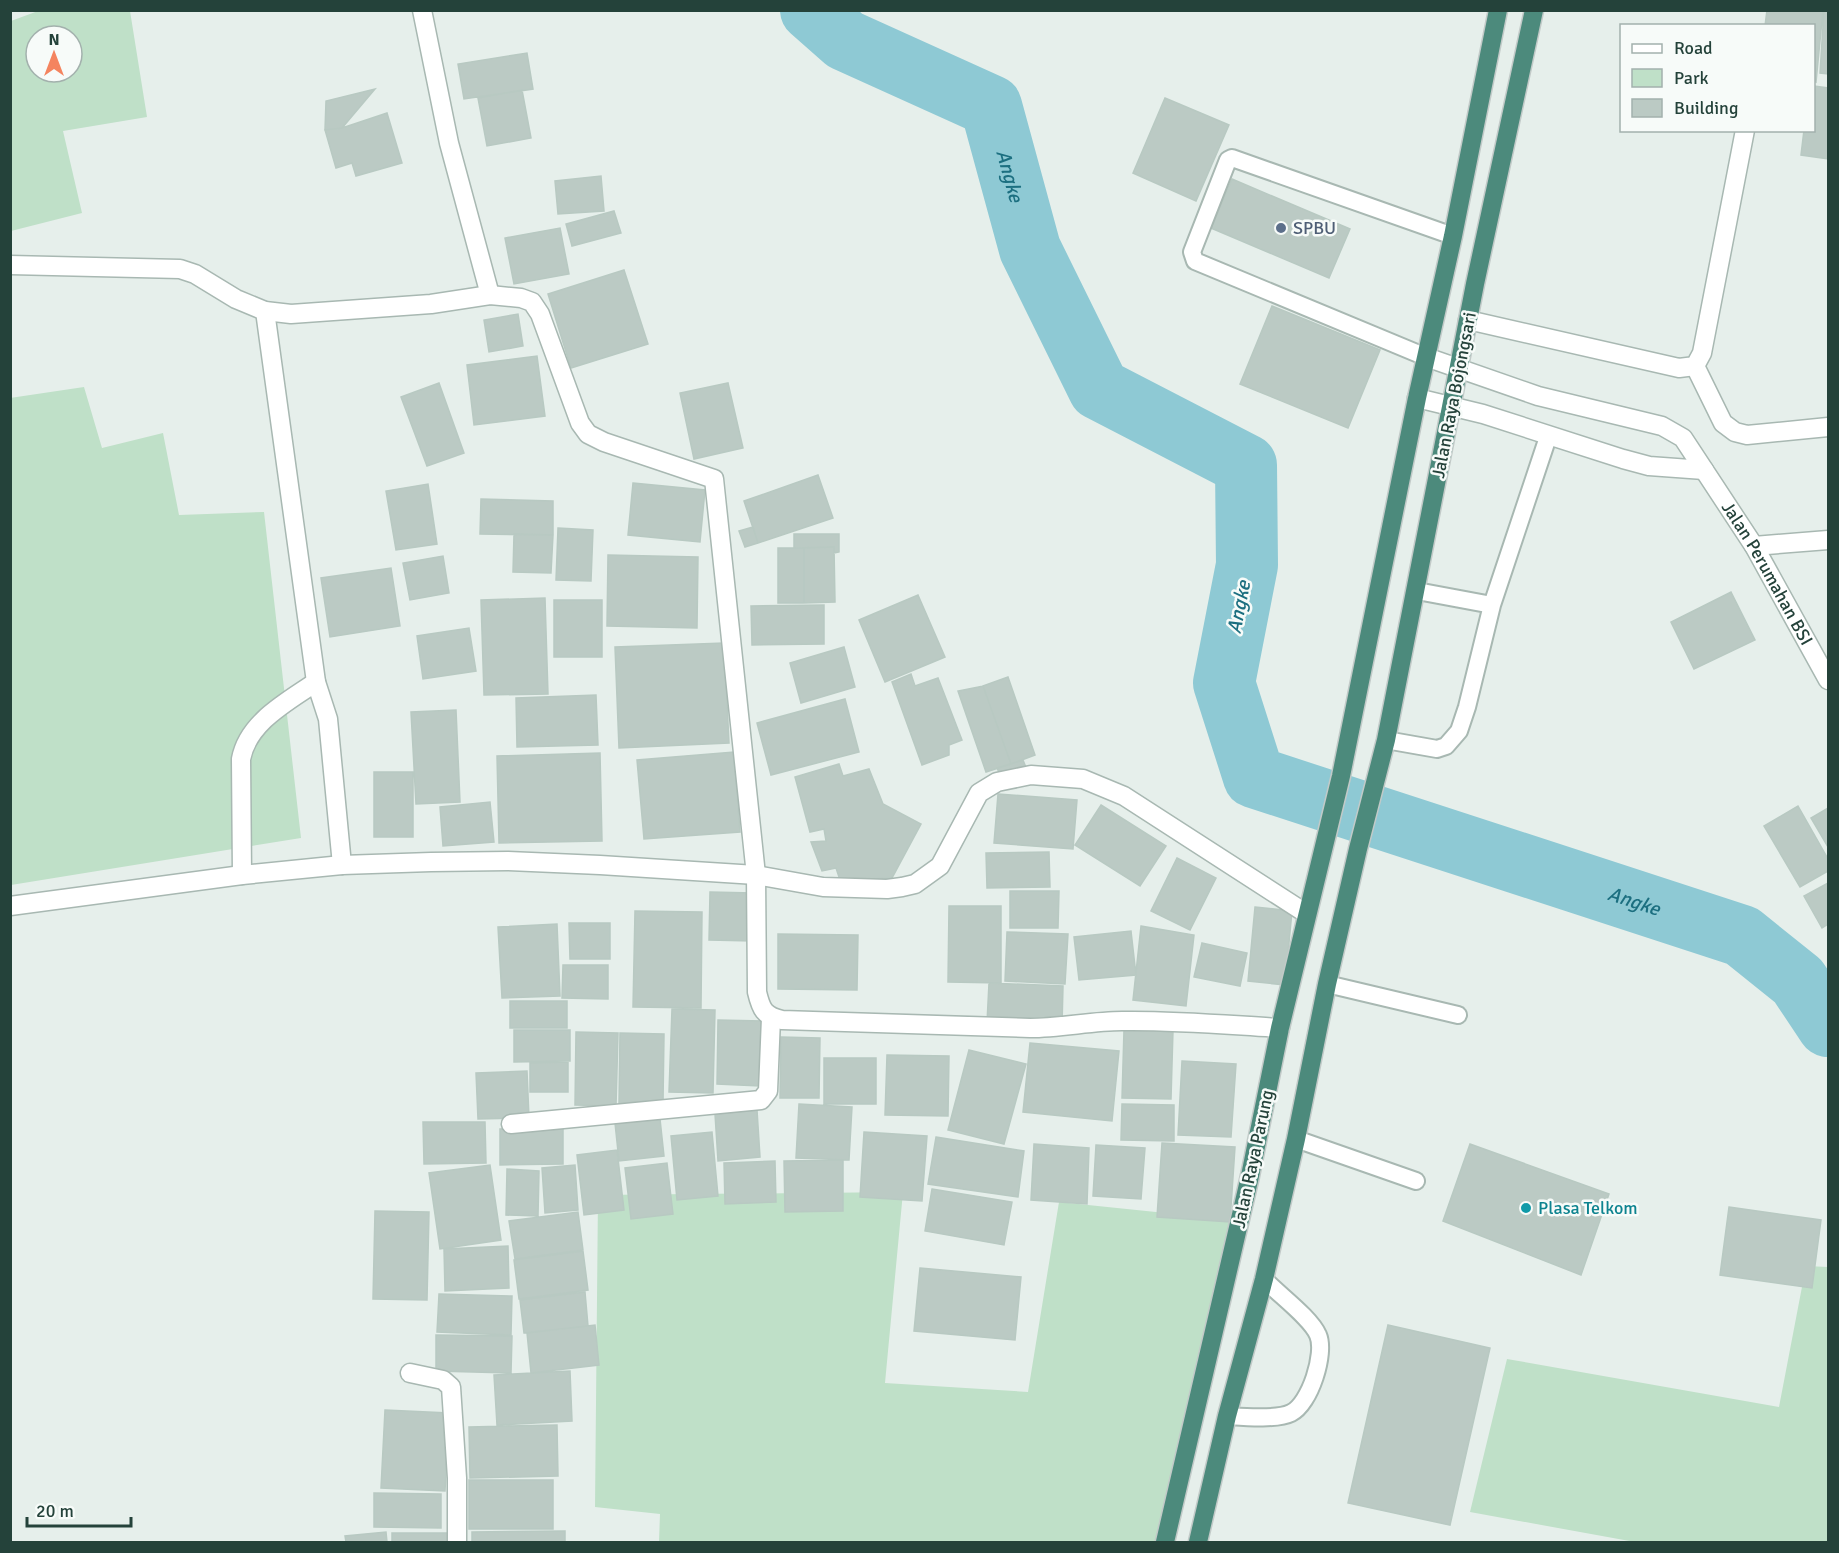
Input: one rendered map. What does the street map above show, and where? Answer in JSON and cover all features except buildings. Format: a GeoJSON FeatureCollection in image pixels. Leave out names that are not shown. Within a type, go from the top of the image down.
{"type":"FeatureCollection","features":[{"type":"Feature","properties":{"kind":"highway","name":"Jalan Raya Bojongsari"},"geometry":{"type":"LineString","coordinates":[[1341,776],[1498,10]]}},
{"type":"Feature","properties":{"kind":"highway","name":"Jalan Raya Bojongsari"},"geometry":{"type":"LineString","coordinates":[[1376,781],[1417,591],[1468,320],[1534,10]]}},
{"type":"Feature","properties":{"kind":"highway","name":"Jalan Raya Parung"},"geometry":{"type":"LineString","coordinates":[[1165,1542],[1250,1176],[1280,1028],[1341,776]]}},
{"type":"Feature","properties":{"kind":"highway","name":"Jalan Raya Parung"},"geometry":{"type":"LineString","coordinates":[[1198,1542],[1227,1416],[1264,1279],[1296,1139],[1326,984],[1376,781]]}},
{"type":"Feature","properties":{"kind":"street"},"geometry":{"type":"LineString","coordinates":[[422,10],[449,143],[490,295]]}},
{"type":"Feature","properties":{"kind":"street"},"geometry":{"type":"LineString","coordinates":[[1695,366],[1702,353],[1745,132]]}},
{"type":"Feature","properties":{"kind":"street"},"geometry":{"type":"LineString","coordinates":[[10,266],[180,269],[195,274],[236,299],[265,311],[291,314],[430,304],[490,295],[509,295],[532,302],[540,314],[580,423],[588,434],[604,442],[714,479],[756,875],[757,992],[760,1004],[771,1018],[1030,1028],[1054,1028],[1119,1021],[1280,1028]]}},
{"type":"Feature","properties":{"kind":"street"},"geometry":{"type":"LineString","coordinates":[[265,311],[316,682],[325,705],[330,730],[342,865]]}},
{"type":"Feature","properties":{"kind":"street"},"geometry":{"type":"LineString","coordinates":[[1468,320],[1679,368],[1695,366]]}},
{"type":"Feature","properties":{"kind":"street","name":"Jalan Perumahan BSI"},"geometry":{"type":"LineString","coordinates":[[1426,357],[1538,396],[1662,426],[1683,438],[1754,546],[1828,681]]}},
{"type":"Feature","properties":{"kind":"street"},"geometry":{"type":"LineString","coordinates":[[1695,366],[1723,423],[1735,432],[1747,435],[1828,427]]}},
{"type":"Feature","properties":{"kind":"street"},"geometry":{"type":"LineString","coordinates":[[1417,398],[1483,414],[1548,437],[1649,466],[1704,470]]}},
{"type":"Feature","properties":{"kind":"street"},"geometry":{"type":"LineString","coordinates":[[1754,546],[1828,540]]}},
{"type":"Feature","properties":{"kind":"street"},"geometry":{"type":"LineString","coordinates":[[242,875],[241,759],[244,747],[258,724],[316,682]]}},
{"type":"Feature","properties":{"kind":"street"},"geometry":{"type":"LineString","coordinates":[[10,906],[242,875],[342,865],[507,861],[756,875],[823,887],[887,889],[915,884],[940,866],[979,793],[997,782],[1031,775],[1083,779],[1124,796],[1307,914]]}},
{"type":"Feature","properties":{"kind":"street"},"geometry":{"type":"LineString","coordinates":[[512,1124],[761,1100],[768,1091],[771,1018]]}},
{"type":"Feature","properties":{"kind":"street"},"geometry":{"type":"LineString","coordinates":[[410,1373],[442,1380],[450,1387],[457,1478],[457,1542]]}},
{"type":"Feature","properties":{"kind":"lane"},"geometry":{"type":"LineString","coordinates":[[1426,357],[1195,261],[1192,252],[1228,160],[1232,158],[1453,236]]}},
{"type":"Feature","properties":{"kind":"lane"},"geometry":{"type":"LineString","coordinates":[[1386,740],[1437,749],[1446,746],[1459,731],[1492,605],[1548,437]]}},
{"type":"Feature","properties":{"kind":"lane"},"geometry":{"type":"LineString","coordinates":[[1417,591],[1492,605]]}},
{"type":"Feature","properties":{"kind":"lane"},"geometry":{"type":"LineString","coordinates":[[1326,984],[1458,1015]]}},
{"type":"Feature","properties":{"kind":"lane"},"geometry":{"type":"LineString","coordinates":[[1296,1139],[1416,1181]]}},
{"type":"Feature","properties":{"kind":"lane"},"geometry":{"type":"LineString","coordinates":[[1227,1416],[1284,1416],[1293,1413],[1308,1391],[1321,1357],[1321,1347],[1313,1326],[1264,1279]]}},
{"type":"Feature","properties":{"kind":"green space"},"geometry":{"type":"Polygon","coordinates":[[[38,11],[130,11],[147,117],[63,131],[82,213],[11,231],[11,21],[38,11]]]}},
{"type":"Feature","properties":{"kind":"green space"},"geometry":{"type":"Polygon","coordinates":[[[84,387],[102,448],[163,433],[179,515],[264,512],[301,838],[11,885],[10,398],[84,387]]]}},
{"type":"Feature","properties":{"kind":"green space"},"geometry":{"type":"Polygon","coordinates":[[[903,1192],[885,1383],[1028,1392],[1059,1202],[1243,1221],[1175,1542],[659,1542],[660,1514],[595,1507],[598,1195],[903,1192]]]}},
{"type":"Feature","properties":{"kind":"green space"},"geometry":{"type":"Polygon","coordinates":[[[1806,1266],[1828,1267],[1828,1542],[1635,1542],[1470,1512],[1507,1359],[1779,1407],[1806,1266]]]}},
{"type":"Feature","properties":{"kind":"waterway","name":"Angke"},"geometry":{"type":"LineString","coordinates":[[811,10],[845,40],[991,106],[1030,249],[1099,389],[1246,465],[1247,565],[1224,683],[1254,777],[1742,936],[1798,981],[1828,1026]]}},
{"type":"Feature","properties":{"kind":"place","name":"SPBU"},"geometry":{"type":"Point","coordinates":[1281,228]}},
{"type":"Feature","properties":{"kind":"place","name":"Plasa Telkom"},"geometry":{"type":"Point","coordinates":[1526,1208]}}]}
